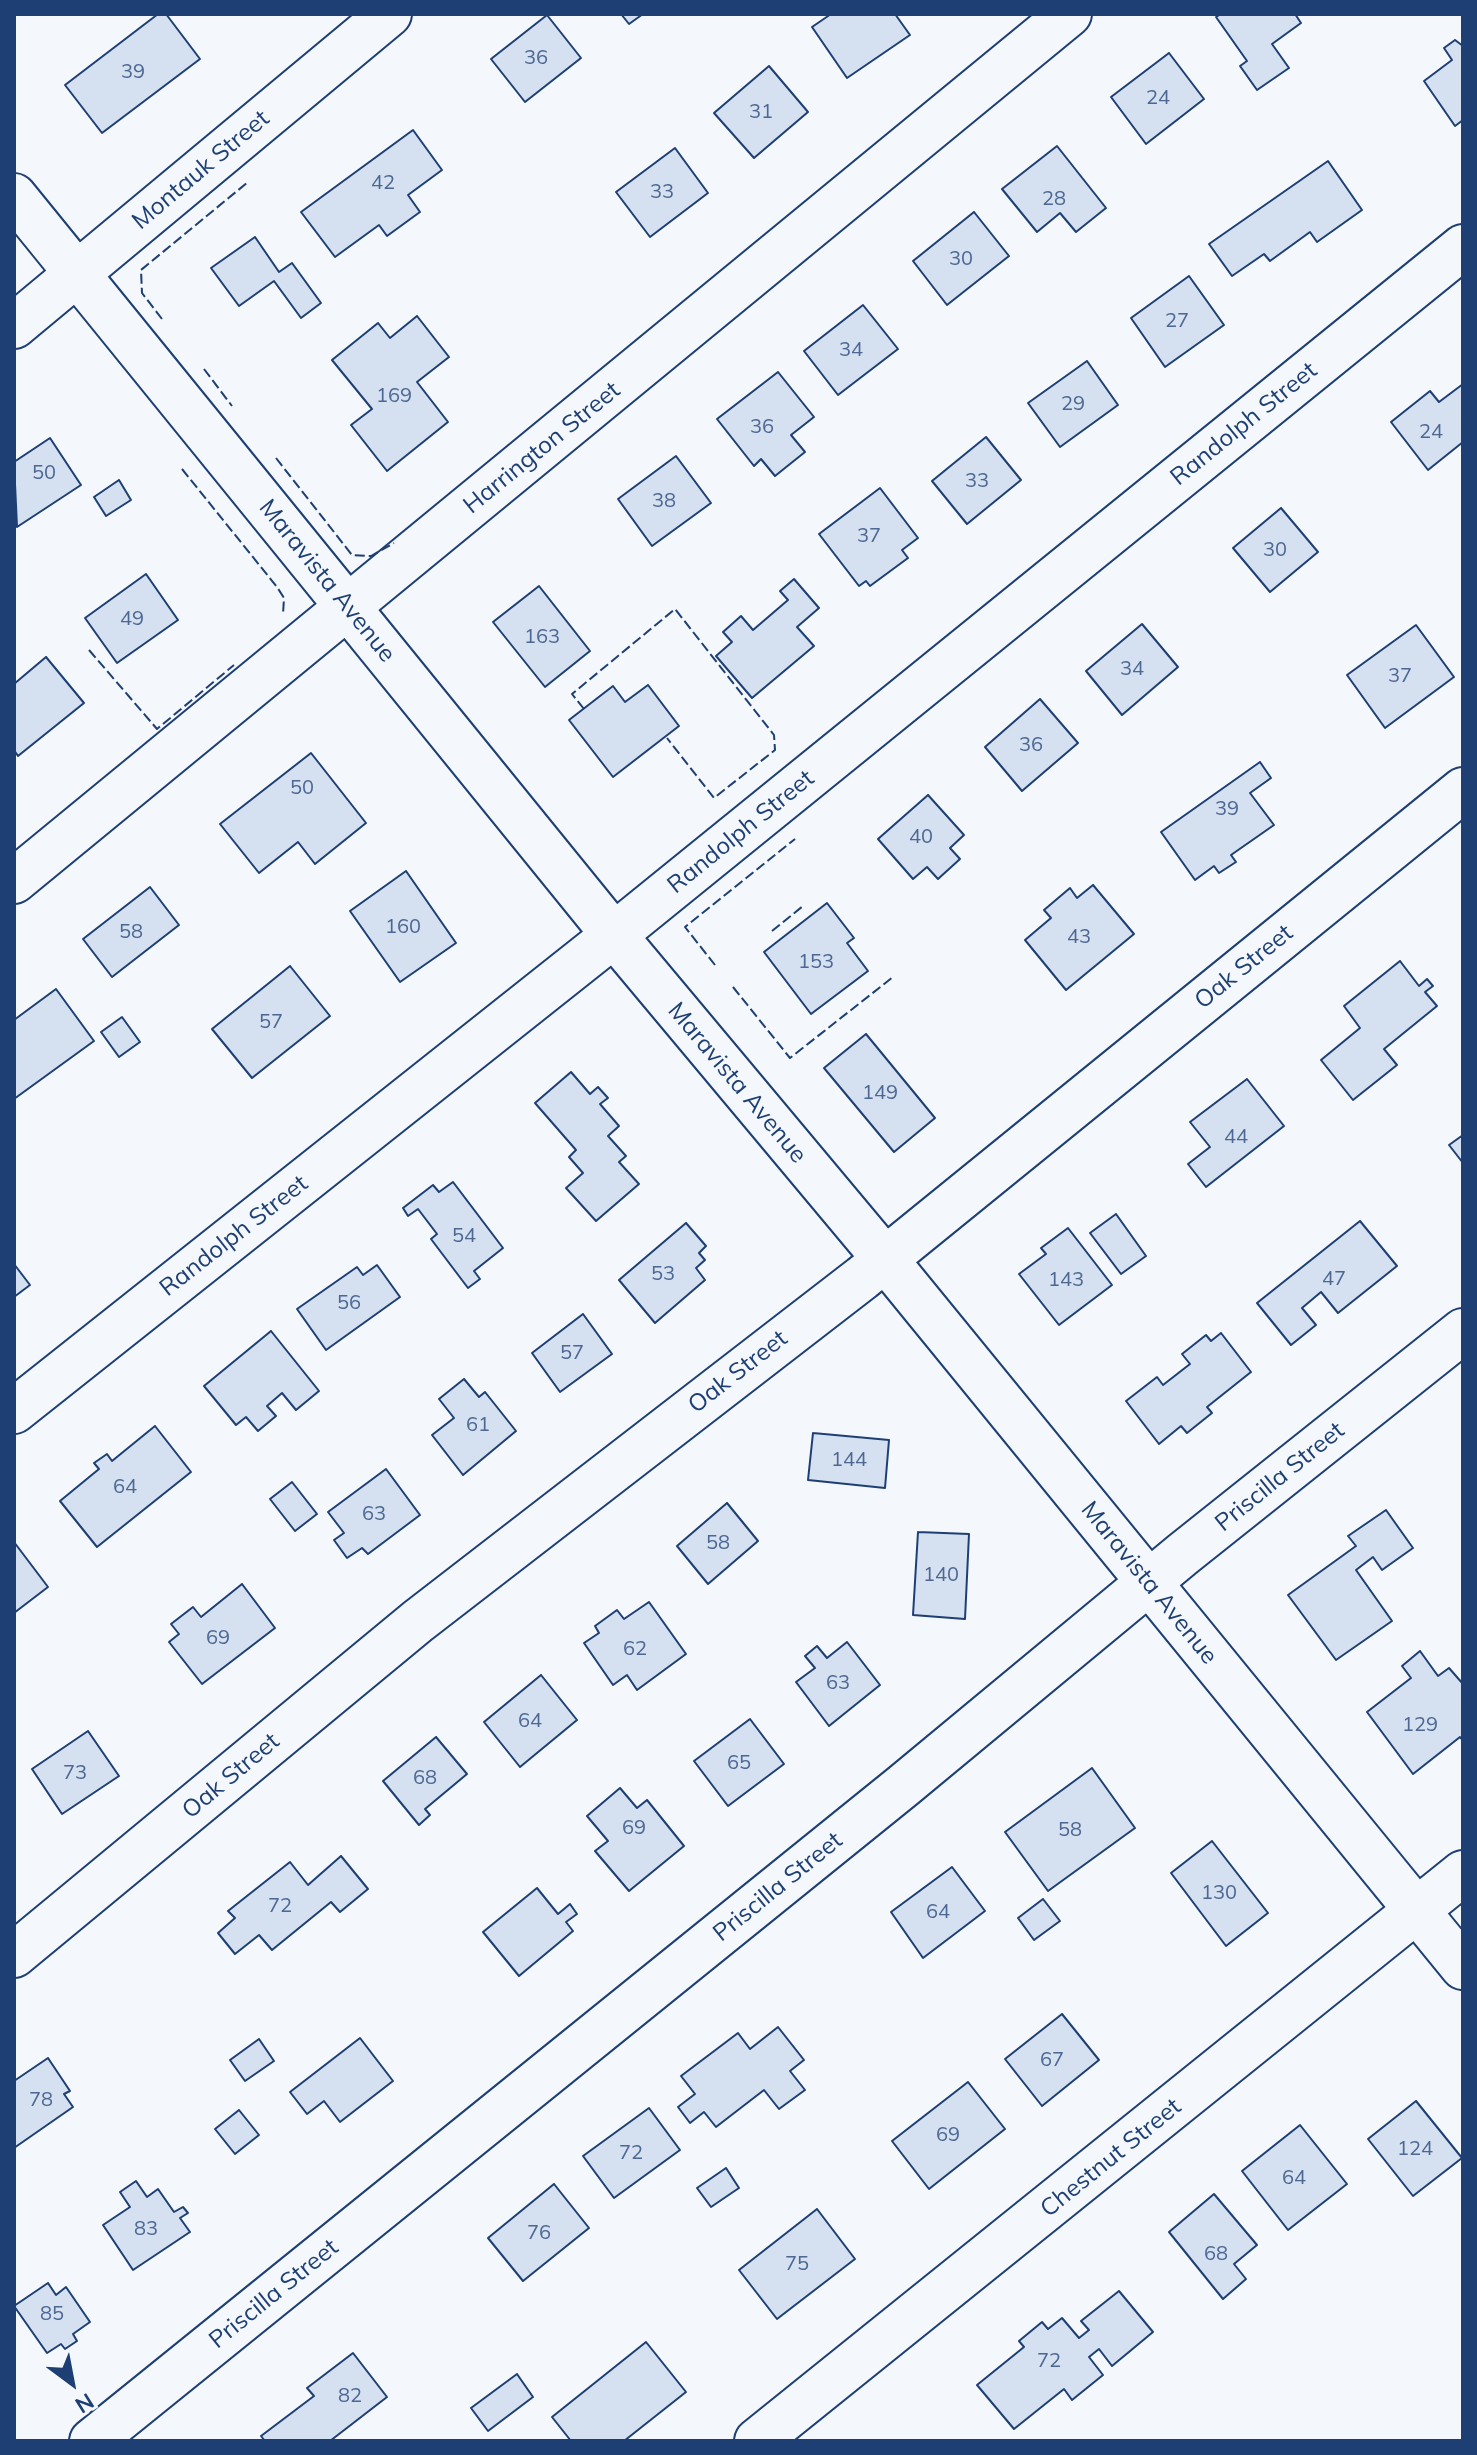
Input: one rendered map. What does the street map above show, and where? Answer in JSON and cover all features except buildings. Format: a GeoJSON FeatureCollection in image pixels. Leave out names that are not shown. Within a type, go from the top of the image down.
{"type":"FeatureCollection","features":[{"type":"Feature","properties":{"kind":"street","name":"Montauk Street"},"geometry":{"type":"LineString","coordinates":[[14,326],[389,14]]}},
{"type":"Feature","properties":{"kind":"street","name":"Harrington Street"},"geometry":{"type":"LineString","coordinates":[[14,881],[1069,14]]}},
{"type":"Feature","properties":{"kind":"street","name":"Maravista Avenue"},"geometry":{"type":"LineString","coordinates":[[14,196],[614,935],[885,1259],[1463,1967]]}},
{"type":"Feature","properties":{"kind":"street","name":"Randolph Street"},"geometry":{"type":"LineString","coordinates":[[14,1411],[614,935],[1463,247]]}},
{"type":"Feature","properties":{"kind":"street","name":"Oak Street"},"geometry":{"type":"LineString","coordinates":[[14,1955],[418,1621],[885,1259],[1463,790]]}},
{"type":"Feature","properties":{"kind":"street","name":"Priscilla Street"},"geometry":{"type":"LineString","coordinates":[[92,2441],[891,1796],[1149,1582],[1463,1331]]}},
{"type":"Feature","properties":{"kind":"street","name":"Chestnut Street"},"geometry":{"type":"LineString","coordinates":[[757,2441],[1463,1873]]}},
{"type":"Feature","properties":{"kind":"fence"},"geometry":{"type":"LineString","coordinates":[[162,319],[142,293],[141,270],[248,182]]}},
{"type":"Feature","properties":{"kind":"fence"},"geometry":{"type":"LineString","coordinates":[[204,369],[232,406]]}},
{"type":"Feature","properties":{"kind":"fence"},"geometry":{"type":"LineString","coordinates":[[276,458],[352,555],[371,556],[394,543]]}},
{"type":"Feature","properties":{"kind":"fence"},"geometry":{"type":"LineString","coordinates":[[182,469],[277,587],[284,598],[283,614]]}},
{"type":"Feature","properties":{"kind":"fence"},"geometry":{"type":"LineString","coordinates":[[584,709],[572,694],[675,609],[774,735],[775,750],[714,798],[667,738]]}},
{"type":"Feature","properties":{"kind":"fence"},"geometry":{"type":"LineString","coordinates":[[89,650],[157,729],[234,665]]}},
{"type":"Feature","properties":{"kind":"fence"},"geometry":{"type":"LineString","coordinates":[[715,965],[685,927],[795,839]]}},
{"type":"Feature","properties":{"kind":"fence"},"geometry":{"type":"LineString","coordinates":[[772,931],[803,906]]}},
{"type":"Feature","properties":{"kind":"fence"},"geometry":{"type":"LineString","coordinates":[[733,987],[790,1058],[893,977]]}}]}
